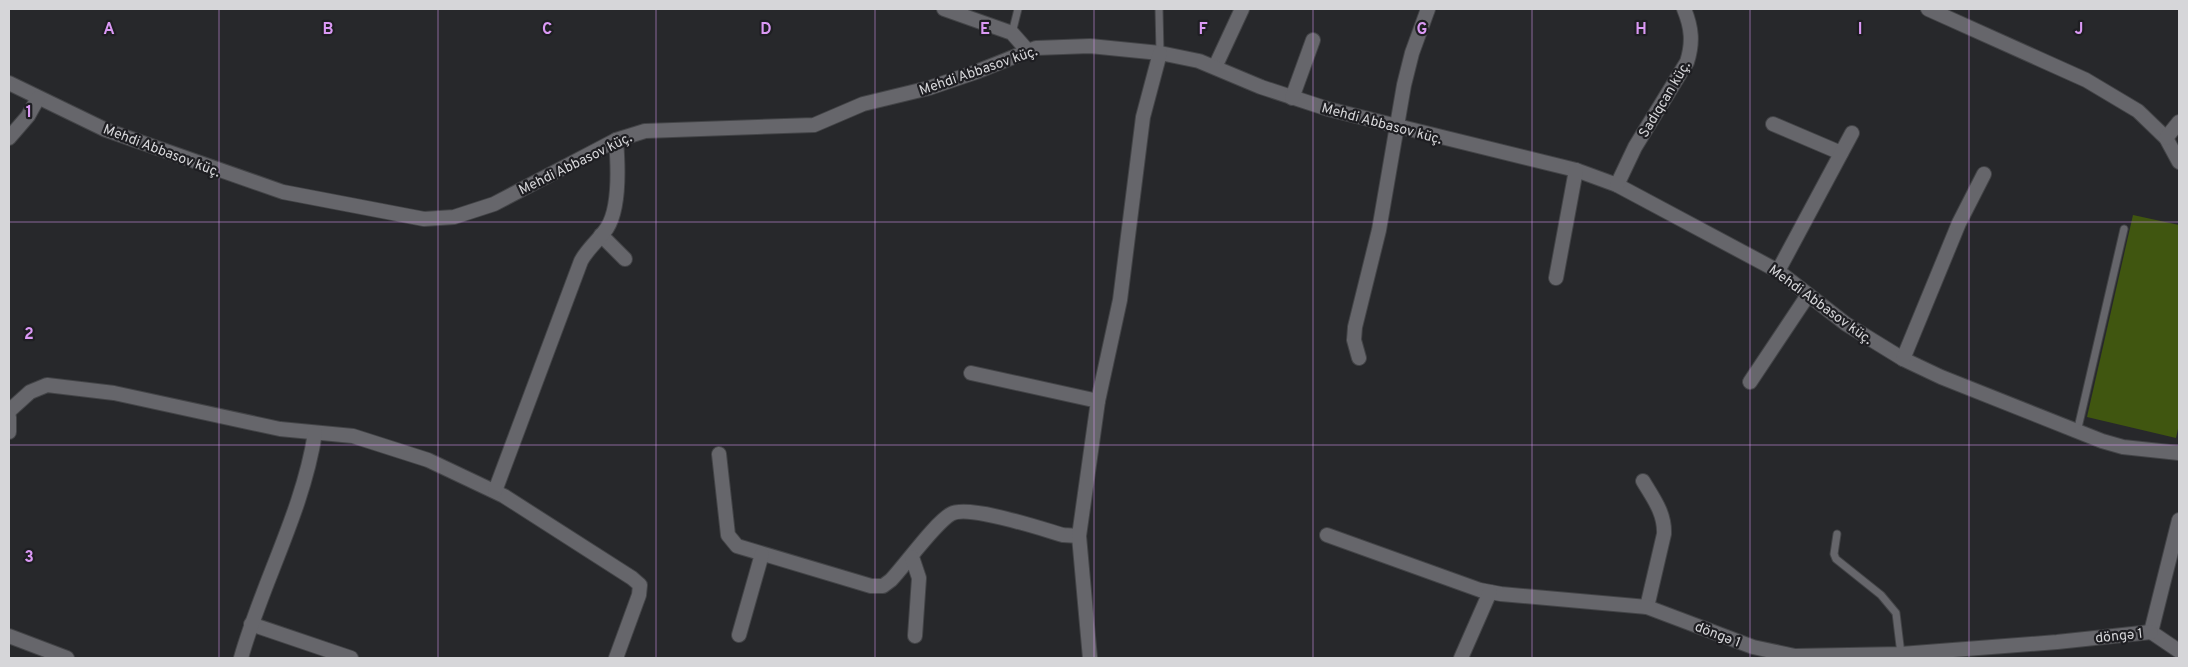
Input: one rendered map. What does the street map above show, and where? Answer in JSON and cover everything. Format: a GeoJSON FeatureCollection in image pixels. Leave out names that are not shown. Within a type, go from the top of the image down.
{"type":"FeatureCollection","features":[{"type":"Feature","properties":{"kind":"street"},"geometry":{"type":"LineString","coordinates":[[944,9],[1012,32],[1027,50]]}},
{"type":"Feature","properties":{"kind":"street"},"geometry":{"type":"LineString","coordinates":[[1215,67],[1242,9]]}},
{"type":"Feature","properties":{"kind":"street"},"geometry":{"type":"LineString","coordinates":[[1359,358],[1354,340],[1354,327],[1378,230],[1412,53],[1428,9]]}},
{"type":"Feature","properties":{"kind":"street","name":"Sadıqcan küç."},"geometry":{"type":"LineString","coordinates":[[1617,185],[1635,147],[1687,62],[1692,46],[1691,31],[1684,9]]}},
{"type":"Feature","properties":{"kind":"street"},"geometry":{"type":"LineString","coordinates":[[1928,9],[2086,80],[2138,111],[2166,138],[2179,162]]}},
{"type":"Feature","properties":{"kind":"street"},"geometry":{"type":"LineString","coordinates":[[1292,98],[1313,40]]}},
{"type":"Feature","properties":{"kind":"street","name":"Mehdi Abbasov küç."},"geometry":{"type":"LineString","coordinates":[[9,82],[106,130],[253,183],[284,192],[424,219],[441,220],[474,213],[616,140],[645,131],[814,125],[863,104],[929,88],[976,72],[1027,50],[1053,46],[1090,46],[1160,53],[1215,67],[1292,98],[1397,128],[1576,170],[1617,185],[1778,271],[1859,333],[1903,359],[1941,377],[2077,433],[2123,446],[2179,452]]}},
{"type":"Feature","properties":{"kind":"street"},"geometry":{"type":"LineString","coordinates":[[1090,658],[1079,536],[1098,401],[1120,300],[1143,117],[1160,53]]}},
{"type":"Feature","properties":{"kind":"street"},"geometry":{"type":"LineString","coordinates":[[9,138],[28,116],[38,98]]}},
{"type":"Feature","properties":{"kind":"street"},"geometry":{"type":"LineString","coordinates":[[2166,138],[2179,122]]}},
{"type":"Feature","properties":{"kind":"street"},"geometry":{"type":"LineString","coordinates":[[1773,124],[1842,153]]}},
{"type":"Feature","properties":{"kind":"street"},"geometry":{"type":"LineString","coordinates":[[1778,271],[1852,133]]}},
{"type":"Feature","properties":{"kind":"street"},"geometry":{"type":"LineString","coordinates":[[495,491],[581,261],[588,248],[601,235],[611,220],[616,196],[616,140]]}},
{"type":"Feature","properties":{"kind":"street"},"geometry":{"type":"LineString","coordinates":[[1556,278],[1576,170]]}},
{"type":"Feature","properties":{"kind":"street"},"geometry":{"type":"LineString","coordinates":[[1903,359],[1959,223],[1984,174]]}},
{"type":"Feature","properties":{"kind":"street"},"geometry":{"type":"LineString","coordinates":[[601,235],[625,259]]}},
{"type":"Feature","properties":{"kind":"street"},"geometry":{"type":"LineString","coordinates":[[1750,382],[1808,295]]}},
{"type":"Feature","properties":{"kind":"street"},"geometry":{"type":"LineString","coordinates":[[971,373],[1098,401]]}},
{"type":"Feature","properties":{"kind":"street"},"geometry":{"type":"LineString","coordinates":[[9,411],[30,392],[47,385],[114,393],[280,429],[353,436],[396,448],[428,460],[475,484],[495,491],[632,578],[640,586],[639,595],[616,658]]}},
{"type":"Feature","properties":{"kind":"street"},"geometry":{"type":"LineString","coordinates":[[9,417],[9,432]]}},
{"type":"Feature","properties":{"kind":"street"},"geometry":{"type":"LineString","coordinates":[[241,658],[251,624],[292,514],[313,449],[315,432]]}},
{"type":"Feature","properties":{"kind":"street"},"geometry":{"type":"LineString","coordinates":[[719,454],[728,535],[737,546],[871,586],[883,586],[912,557],[940,523],[952,513],[971,511],[1064,535],[1079,536]]}},
{"type":"Feature","properties":{"kind":"street"},"geometry":{"type":"LineString","coordinates":[[1642,480],[1662,512],[1665,523],[1647,607]]}},
{"type":"Feature","properties":{"kind":"street"},"geometry":{"type":"LineString","coordinates":[[2179,520],[2151,632],[2179,651]]}},
{"type":"Feature","properties":{"kind":"street","name":"döngə 1"},"geometry":{"type":"LineString","coordinates":[[1327,535],[1490,592],[1647,607],[1753,647],[1777,654],[1795,656],[1901,656],[2151,632]]}},
{"type":"Feature","properties":{"kind":"street"},"geometry":{"type":"LineString","coordinates":[[739,635],[762,554]]}},
{"type":"Feature","properties":{"kind":"street"},"geometry":{"type":"LineString","coordinates":[[912,557],[919,578],[915,636]]}},
{"type":"Feature","properties":{"kind":"street"},"geometry":{"type":"LineString","coordinates":[[1460,658],[1490,592]]}},
{"type":"Feature","properties":{"kind":"street"},"geometry":{"type":"LineString","coordinates":[[251,624],[351,658]]}},
{"type":"Feature","properties":{"kind":"street"},"geometry":{"type":"LineString","coordinates":[[9,636],[67,658]]}},
{"type":"Feature","properties":{"kind":"lane"},"geometry":{"type":"LineString","coordinates":[[1012,32],[1018,9]]}},
{"type":"Feature","properties":{"kind":"lane"},"geometry":{"type":"LineString","coordinates":[[1159,9],[1160,53]]}},
{"type":"Feature","properties":{"kind":"lane"},"geometry":{"type":"LineString","coordinates":[[2077,433],[2124,229]]}},
{"type":"Feature","properties":{"kind":"lane"},"geometry":{"type":"LineString","coordinates":[[1838,534],[1834,554],[1836,559],[1880,595],[1896,613],[1901,656]]}},
{"type":"Feature","properties":{"kind":"green space"},"geometry":{"type":"Polygon","coordinates":[[[2133,215],[2179,225],[2179,424],[2176,438],[2087,417],[2133,215]]]}}]}
